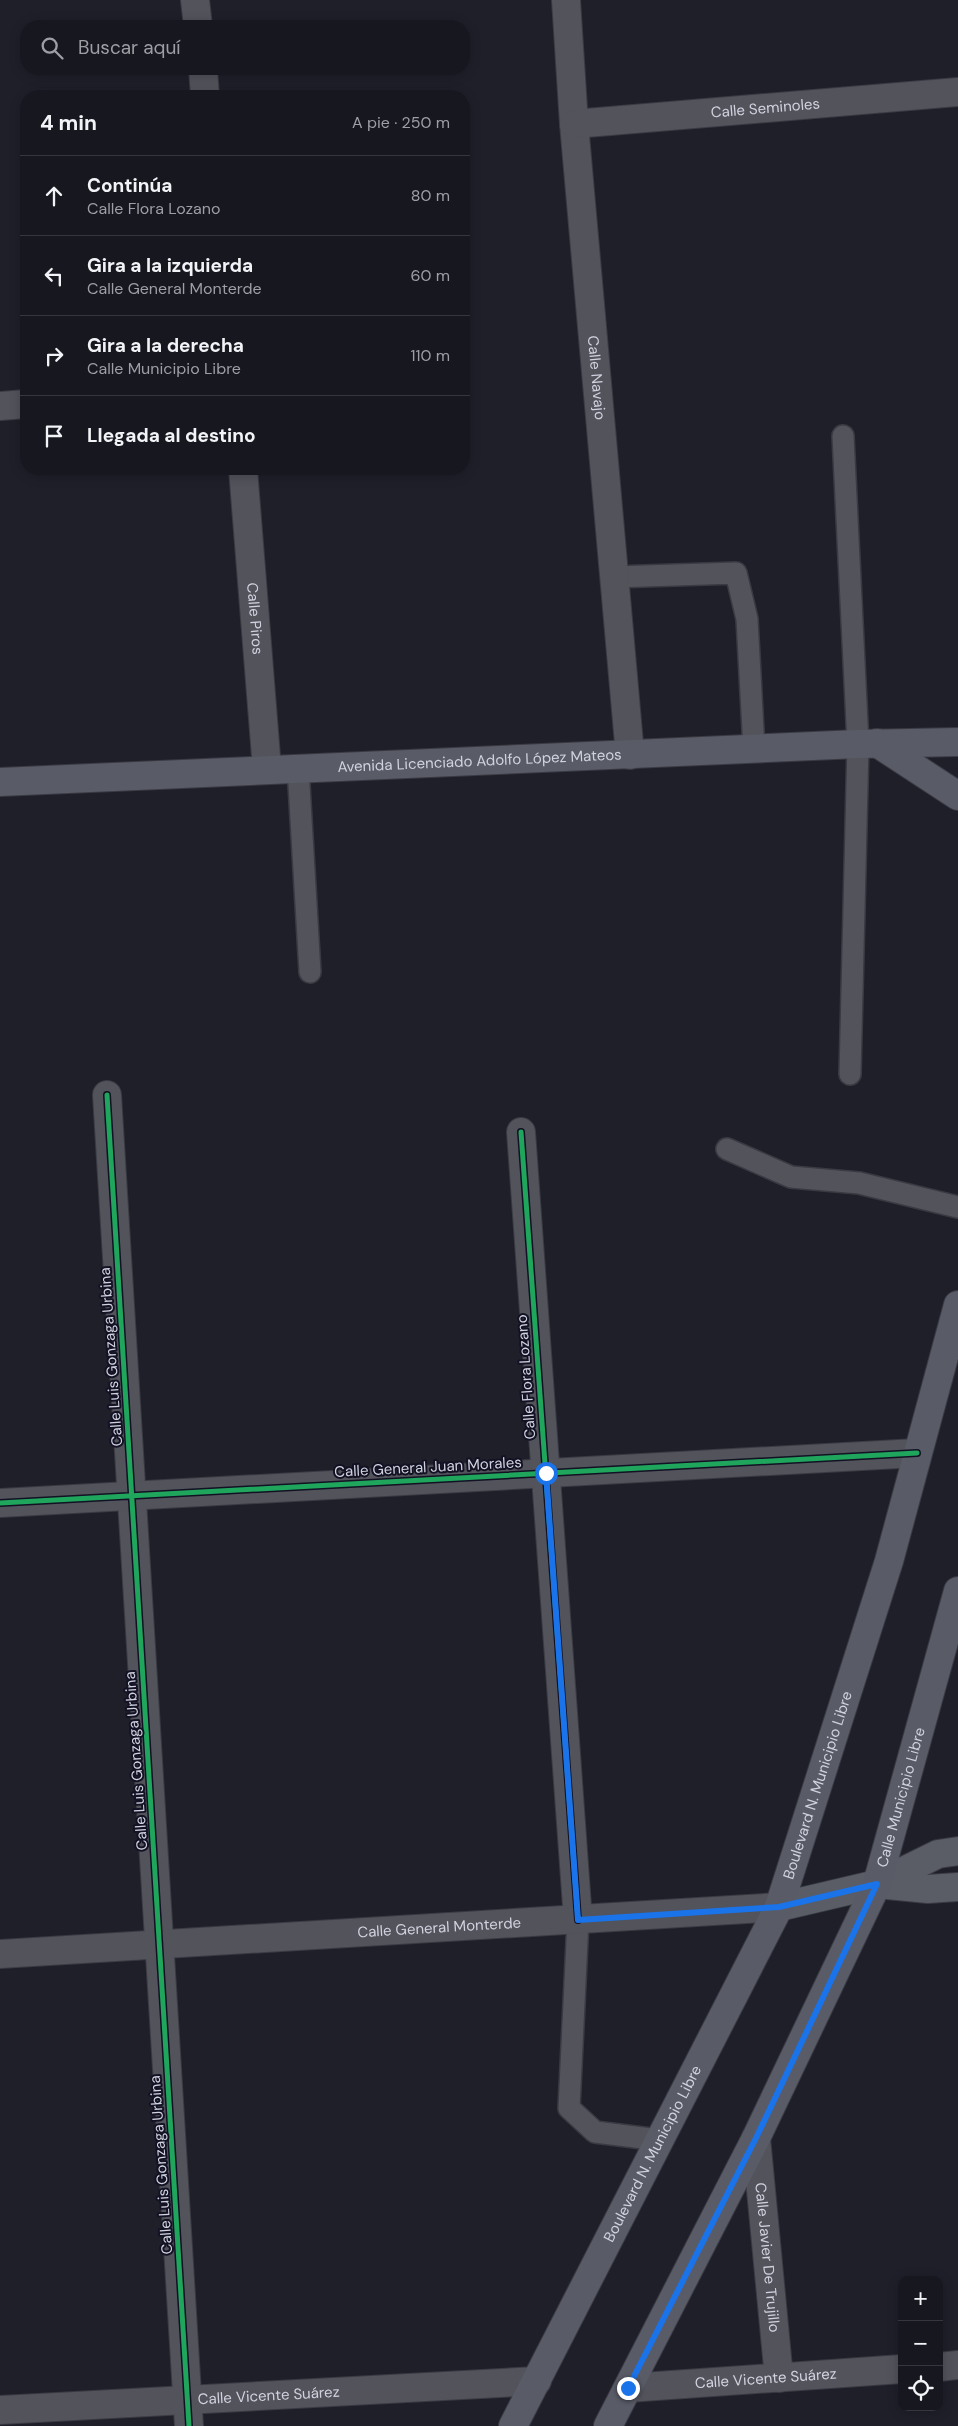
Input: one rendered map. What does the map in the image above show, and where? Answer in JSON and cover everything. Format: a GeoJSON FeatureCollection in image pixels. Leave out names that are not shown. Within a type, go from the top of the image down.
{"type":"FeatureCollection","features":[{"type":"Feature","properties":{"kind":"main road","name":"Avenida Licenciado Adolfo López Mateos"},"geometry":{"type":"LineString","coordinates":[[0,782],[267,769],[868,744],[958,742]]}},
{"type":"Feature","properties":{"kind":"main road"},"geometry":{"type":"LineString","coordinates":[[868,744],[958,796]]}},
{"type":"Feature","properties":{"kind":"main road","name":"Boulevard N. Municipio Libre"},"geometry":{"type":"LineString","coordinates":[[513,2426],[779,1907],[889,1560],[958,1305]]}},
{"type":"Feature","properties":{"kind":"main road","name":"Calle Municipio Libre"},"geometry":{"type":"LineString","coordinates":[[608,2426],[756,2138],[877,1884],[958,1591]]}},
{"type":"Feature","properties":{"kind":"main road","name":"Calle General Monterde"},"geometry":{"type":"LineString","coordinates":[[779,1907],[877,1884],[938,1854],[958,1851]]}},
{"type":"Feature","properties":{"kind":"main road","name":"Calle General Monterde"},"geometry":{"type":"LineString","coordinates":[[877,1884],[928,1889],[958,1887]]}},
{"type":"Feature","properties":{"kind":"street"},"geometry":{"type":"LineString","coordinates":[[195,0],[197,20]]}},
{"type":"Feature","properties":{"kind":"street","name":"Calle Navajo"},"geometry":{"type":"LineString","coordinates":[[566,0],[574,124],[630,755]]}},
{"type":"Feature","properties":{"kind":"street"},"geometry":{"type":"LineString","coordinates":[[203,75],[204,90]]}},
{"type":"Feature","properties":{"kind":"street","name":"Calle Seminoles"},"geometry":{"type":"LineString","coordinates":[[574,124],[958,92]]}},
{"type":"Feature","properties":{"kind":"street"},"geometry":{"type":"LineString","coordinates":[[0,406],[20,404]]}},
{"type":"Feature","properties":{"kind":"street","name":"Calle Piros"},"geometry":{"type":"LineString","coordinates":[[243,475],[267,769]]}},
{"type":"Feature","properties":{"kind":"street","name":"Calle Luis Gonzaga Urbina"},"geometry":{"type":"LineString","coordinates":[[107,1095],[188,2414]]}},
{"type":"Feature","properties":{"kind":"street","name":"Calle Flora Lozano"},"geometry":{"type":"LineString","coordinates":[[521,1132],[578,1920]]}},
{"type":"Feature","properties":{"kind":"street","name":"Calle General Juan Morales"},"geometry":{"type":"LineString","coordinates":[[0,1503],[917,1453]]}},
{"type":"Feature","properties":{"kind":"street","name":"Calle General Monterde"},"geometry":{"type":"LineString","coordinates":[[0,1954],[160,1946],[779,1907]]}},
{"type":"Feature","properties":{"kind":"street","name":"Calle Javier De Trujillo"},"geometry":{"type":"LineString","coordinates":[[756,2138],[779,2378]]}},
{"type":"Feature","properties":{"kind":"street"},"geometry":{"type":"LineString","coordinates":[[943,2367],[958,2365]]}},
{"type":"Feature","properties":{"kind":"street","name":"Calle Vicente Suárez"},"geometry":{"type":"LineString","coordinates":[[628,2388],[898,2369]]}},
{"type":"Feature","properties":{"kind":"street","name":"Calle Vicente Suárez"},"geometry":{"type":"LineString","coordinates":[[0,2410],[188,2414],[537,2380]]}},
{"type":"Feature","properties":{"kind":"lane"},"geometry":{"type":"LineString","coordinates":[[842,436],[868,744],[850,1074]]}},
{"type":"Feature","properties":{"kind":"lane"},"geometry":{"type":"LineString","coordinates":[[614,577],[736,573],[747,619],[754,749]]}},
{"type":"Feature","properties":{"kind":"lane"},"geometry":{"type":"LineString","coordinates":[[298,768],[310,972]]}},
{"type":"Feature","properties":{"kind":"lane"},"geometry":{"type":"LineString","coordinates":[[727,1149],[791,1177],[859,1183],[958,1207]]}},
{"type":"Feature","properties":{"kind":"lane"},"geometry":{"type":"LineString","coordinates":[[578,1920],[569,2108],[595,2132],[659,2140]]}},
{"type":"Feature","properties":{"kind":"cycle path"},"geometry":{"type":"LineString","coordinates":[[107,1095],[189,2426]]}},
{"type":"Feature","properties":{"kind":"cycle path"},"geometry":{"type":"LineString","coordinates":[[521,1132],[578,1920]]}},
{"type":"Feature","properties":{"kind":"cycle path"},"geometry":{"type":"LineString","coordinates":[[0,1503],[917,1453]]}},
{"type":"Feature","properties":{"kind":"route"},"geometry":{"type":"LineString","coordinates":[[546,1473],[578,1920],[779,1907],[877,1884],[756,2138],[628,2388]]}}]}
